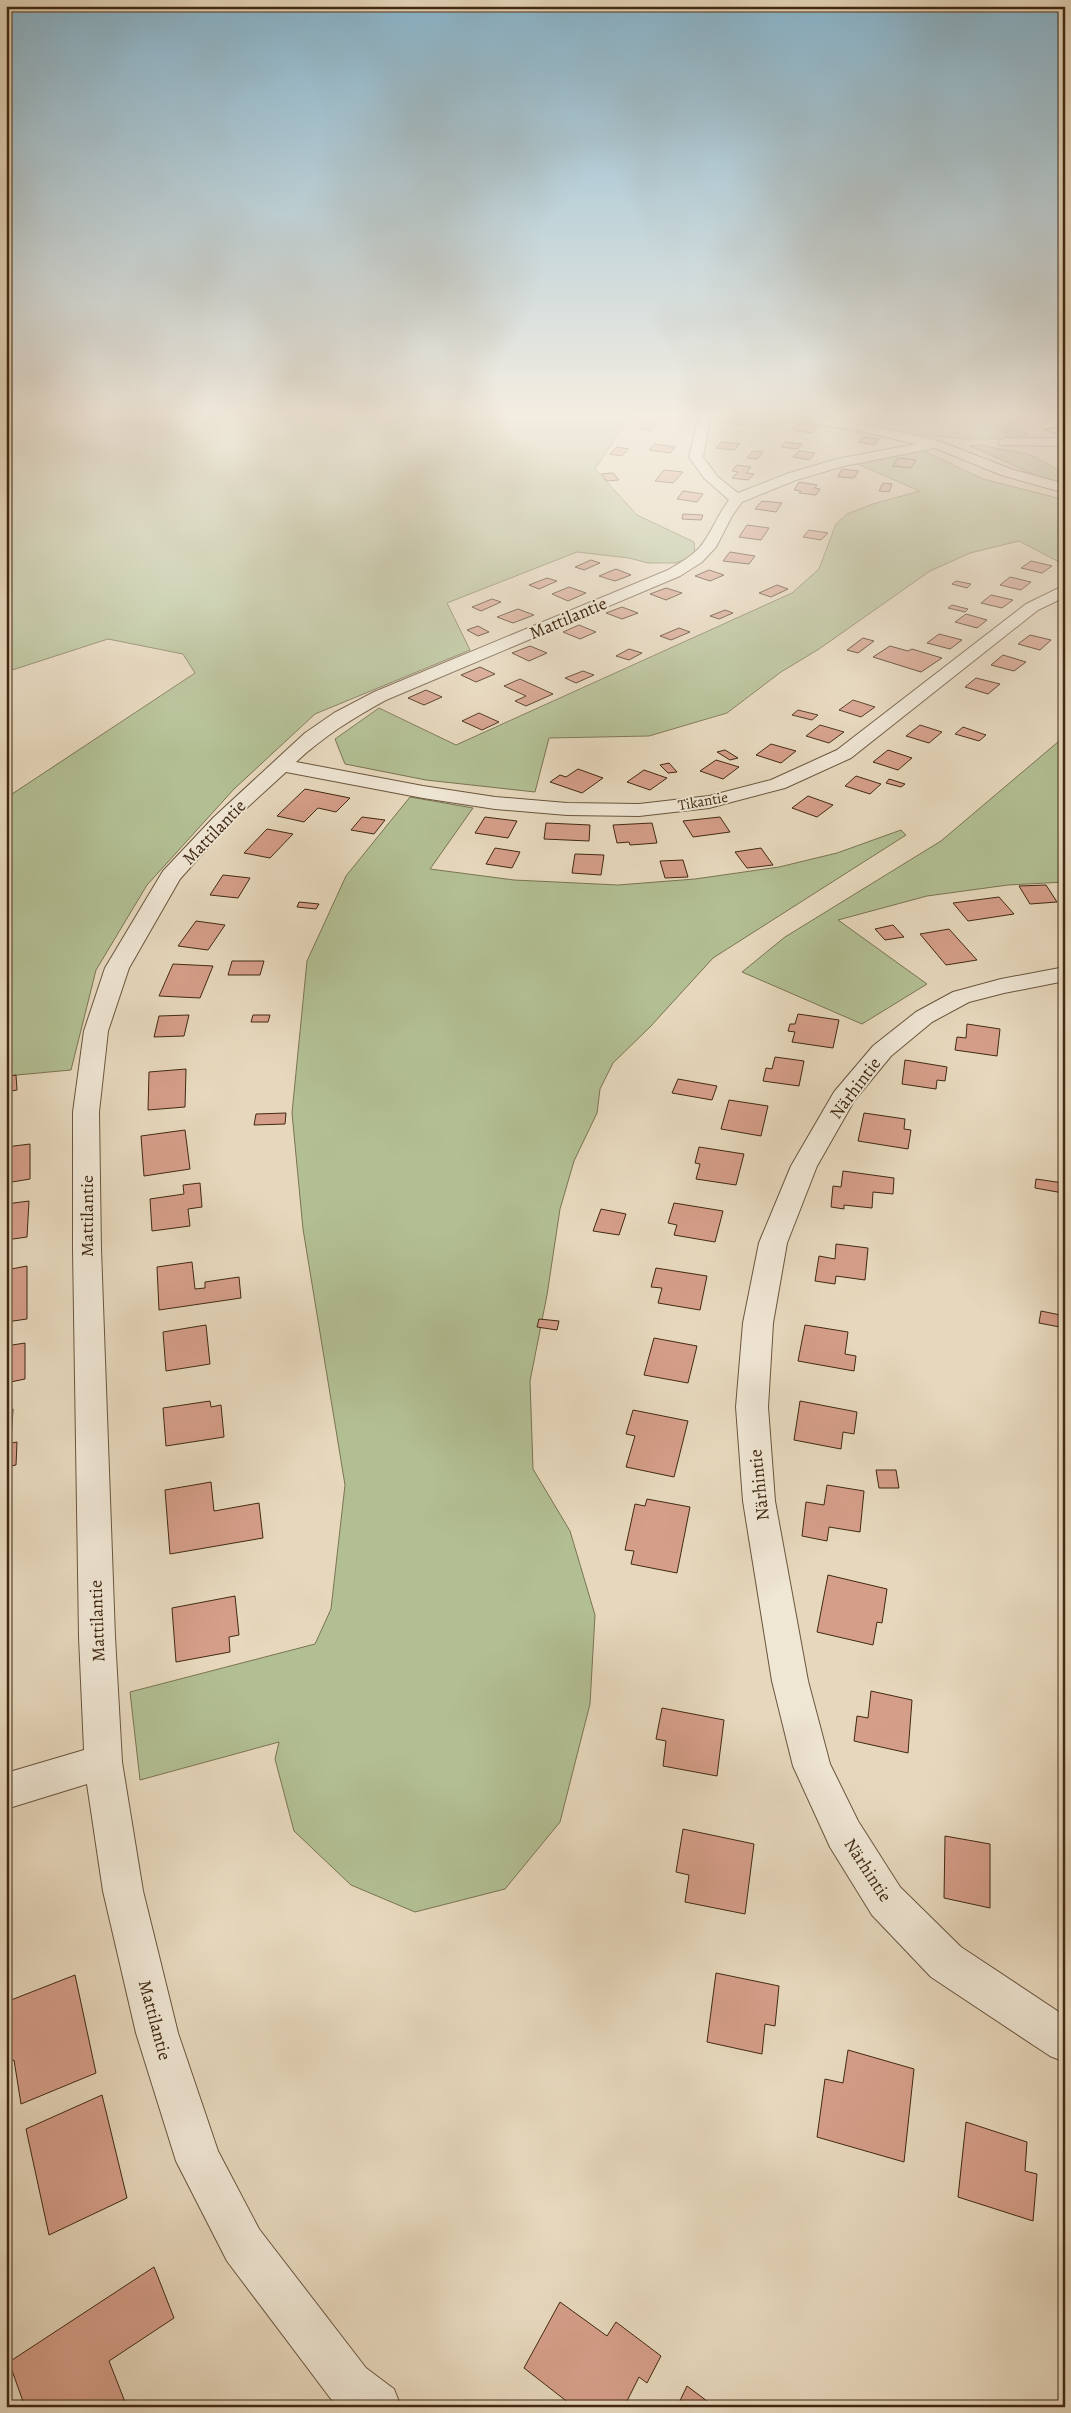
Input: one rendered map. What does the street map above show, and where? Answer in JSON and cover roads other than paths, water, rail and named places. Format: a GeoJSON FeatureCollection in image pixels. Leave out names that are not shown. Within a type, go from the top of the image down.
{"type":"FeatureCollection","features":[{"type":"Feature","properties":{"kind":"street","name":"Mattilantie"},"geometry":{"type":"LineString","coordinates":[[376,2407],[349,2385],[242,2246],[200,2161],[157,2033],[123,1891],[103,1762],[94,1537],[87,1249],[86,1112],[96,1031],[117,968],[171,876],[221,821],[319,732],[341,717],[380,696],[674,574],[696,559],[711,544],[719,528]]}},
{"type":"Feature","properties":{"kind":"street","name":"Tikantie"},"geometry":{"type":"LineString","coordinates":[[282,765],[508,805],[565,810],[632,810],[671,806],[751,792],[812,772],[844,754],[1032,607],[1065,590]]}},
{"type":"Feature","properties":{"kind":"street","name":"Närhintie"},"geometry":{"type":"LineString","coordinates":[[1065,974],[1001,986],[961,997],[924,1017],[882,1051],[843,1098],[804,1166],[774,1243],[758,1323],[752,1407],[759,1501],[790,1681],[812,1766],[844,1834],[886,1901],[946,1962],[1065,2041]]}},
{"type":"Feature","properties":{"kind":"street"},"geometry":{"type":"LineString","coordinates":[[6,1791],[103,1762]]}}]}
